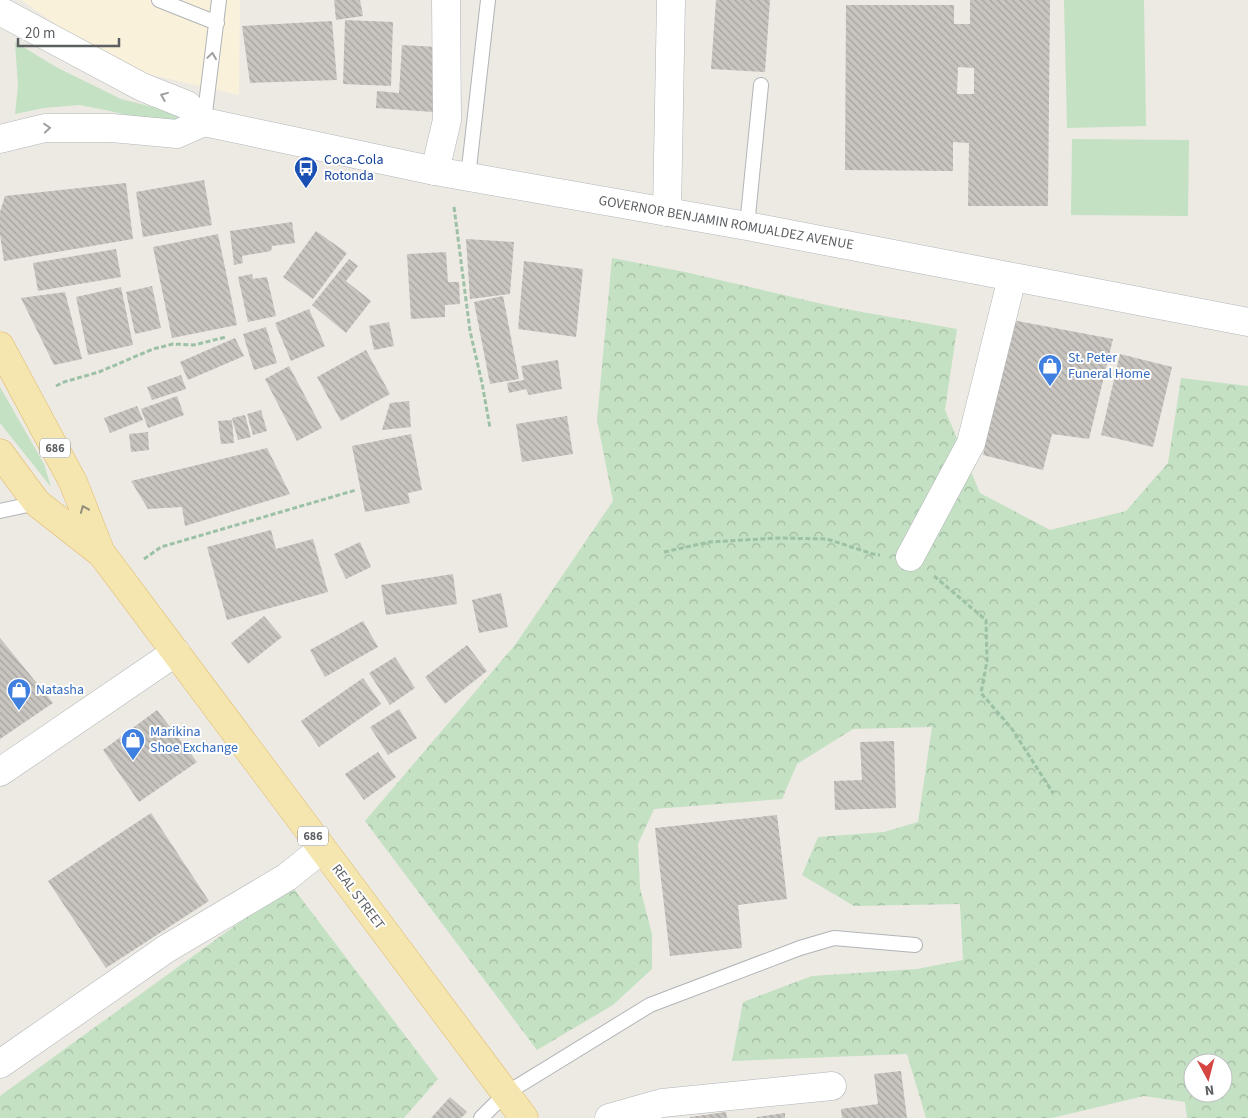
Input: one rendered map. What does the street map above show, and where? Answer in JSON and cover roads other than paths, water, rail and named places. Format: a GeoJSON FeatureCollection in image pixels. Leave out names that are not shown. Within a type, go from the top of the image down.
{"type":"FeatureCollection","features":[{"type":"Feature","properties":{"kind":"main road","name":"REAL STREET"},"geometry":{"type":"LineString","coordinates":[[0,346],[73,482],[102,554],[524,1118]]}},
{"type":"Feature","properties":{"kind":"main road","name":"REAL STREET"},"geometry":{"type":"LineString","coordinates":[[0,453],[37,503],[102,554]]}},
{"type":"Feature","properties":{"kind":"street"},"geometry":{"type":"LineString","coordinates":[[446,0],[447,120],[451,174]]}},
{"type":"Feature","properties":{"kind":"street"},"geometry":{"type":"LineString","coordinates":[[667,212],[671,0]]}},
{"type":"Feature","properties":{"kind":"street"},"geometry":{"type":"LineString","coordinates":[[0,11],[142,87],[187,105],[204,122],[177,134],[112,128],[54,128],[32,130],[0,140]]}},
{"type":"Feature","properties":{"kind":"street","name":"GOVERNOR BENJAMIN ROMUALDEZ AVENUE"},"geometry":{"type":"LineString","coordinates":[[204,122],[451,174],[747,226],[1248,322]]}},
{"type":"Feature","properties":{"kind":"street"},"geometry":{"type":"LineString","coordinates":[[910,557],[971,443],[1012,278]]}},
{"type":"Feature","properties":{"kind":"street"},"geometry":{"type":"LineString","coordinates":[[0,772],[176,652]]}},
{"type":"Feature","properties":{"kind":"street"},"geometry":{"type":"LineString","coordinates":[[0,1064],[166,949],[287,877],[322,849]]}},
{"type":"Feature","properties":{"kind":"street"},"geometry":{"type":"LineString","coordinates":[[608,1118],[662,1103],[832,1086]]}},
{"type":"Feature","properties":{"kind":"lane"},"geometry":{"type":"LineString","coordinates":[[159,0],[217,23]]}},
{"type":"Feature","properties":{"kind":"lane"},"geometry":{"type":"LineString","coordinates":[[204,122],[220,0]]}},
{"type":"Feature","properties":{"kind":"lane"},"geometry":{"type":"LineString","coordinates":[[451,174],[488,0]]}},
{"type":"Feature","properties":{"kind":"lane"},"geometry":{"type":"LineString","coordinates":[[747,226],[761,85]]}},
{"type":"Feature","properties":{"kind":"lane"},"geometry":{"type":"LineString","coordinates":[[0,511],[37,503]]}},
{"type":"Feature","properties":{"kind":"lane"},"geometry":{"type":"LineString","coordinates":[[481,1118],[505,1094],[650,1005],[800,948],[834,938],[915,945]]}},
{"type":"Feature","properties":{"kind":"place","name":"Coca-Cola Rotonda"},"geometry":{"type":"Point","coordinates":[306,189]}},
{"type":"Feature","properties":{"kind":"place","name":"St. Peter Funeral Home"},"geometry":{"type":"Point","coordinates":[1050,387]}},
{"type":"Feature","properties":{"kind":"place","name":"Natasha"},"geometry":{"type":"Point","coordinates":[19,711]}},
{"type":"Feature","properties":{"kind":"place","name":"Marikina Shoe Exchange"},"geometry":{"type":"Point","coordinates":[133,761]}}]}
